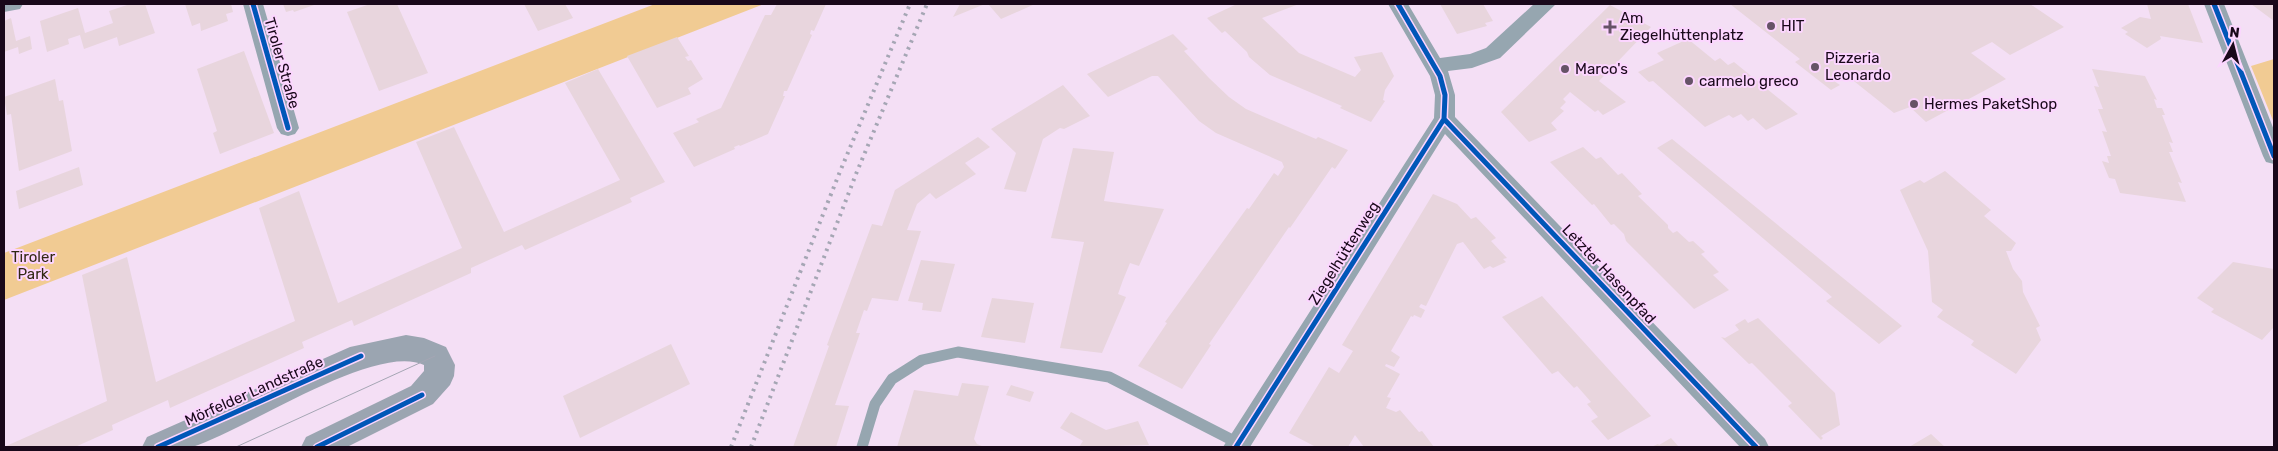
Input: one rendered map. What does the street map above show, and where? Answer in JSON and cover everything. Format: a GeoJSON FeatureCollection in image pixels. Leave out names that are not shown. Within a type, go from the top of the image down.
{"type":"FeatureCollection","features":[{"type":"Feature","properties":{"kind":"main road","name":"Mörfelder Landstraße"},"geometry":{"type":"LineString","coordinates":[[158,447],[361,356],[406,348],[424,351],[435,356],[440,365],[439,376],[422,395],[317,447]]}},
{"type":"Feature","properties":{"kind":"street"},"geometry":{"type":"LineString","coordinates":[[4,5],[14,4]]}},
{"type":"Feature","properties":{"kind":"street","name":"Tiroler Straße"},"geometry":{"type":"LineString","coordinates":[[253,4],[288,128]]}},
{"type":"Feature","properties":{"kind":"street","name":"Ziegelhüttenweg"},"geometry":{"type":"LineString","coordinates":[[1237,445],[1444,119],[1446,95],[1435,66],[1398,4]]}},
{"type":"Feature","properties":{"kind":"street"},"geometry":{"type":"LineString","coordinates":[[1435,66],[1472,61],[1493,53],[1546,4]]}},
{"type":"Feature","properties":{"kind":"street"},"geometry":{"type":"LineString","coordinates":[[2214,4],[2274,156]]}},
{"type":"Feature","properties":{"kind":"street","name":"Letzter Hasenpfad"},"geometry":{"type":"LineString","coordinates":[[1444,119],[1756,447]]}},
{"type":"Feature","properties":{"kind":"lane","name":"Ziegelhüttenweg"},"geometry":{"type":"LineString","coordinates":[[862,447],[877,399],[889,382],[916,361],[934,355],[958,352],[1109,377],[1237,445]]}},
{"type":"Feature","properties":{"kind":"green space","name":"Tiroler Park"},"geometry":{"type":"Polygon","coordinates":[[[655,4],[764,4],[4,300],[4,253],[655,4]]]}},
{"type":"Feature","properties":{"kind":"green space"},"geometry":{"type":"Polygon","coordinates":[[[2274,59],[2274,123],[2251,66],[2274,59]]]}},
{"type":"Feature","properties":{"kind":"building"},"geometry":{"type":"Polygon","coordinates":[[[130,4],[145,4],[155,33],[119,46],[117,37],[84,49],[80,35],[68,39],[69,44],[47,52],[40,21],[78,8],[85,33],[113,23],[109,11],[130,4]]]}},
{"type":"Feature","properties":{"kind":"building"},"geometry":{"type":"Polygon","coordinates":[[[185,4],[231,4],[233,12],[226,14],[228,21],[201,31],[200,23],[192,26],[185,4]]]}},
{"type":"Feature","properties":{"kind":"building"},"geometry":{"type":"Polygon","coordinates":[[[283,4],[317,4],[294,12],[293,10],[286,12],[283,4]]]}},
{"type":"Feature","properties":{"kind":"building"},"geometry":{"type":"Polygon","coordinates":[[[370,4],[397,4],[428,73],[379,91],[347,12],[370,4]]]}},
{"type":"Feature","properties":{"kind":"building"},"geometry":{"type":"Polygon","coordinates":[[[524,4],[565,4],[573,18],[538,31],[524,4]]]}},
{"type":"Feature","properties":{"kind":"building"},"geometry":{"type":"Polygon","coordinates":[[[777,4],[826,4],[814,31],[811,30],[810,34],[812,35],[787,91],[784,91],[783,96],[785,96],[768,134],[734,147],[735,149],[694,167],[673,133],[699,122],[696,119],[721,108],[765,15],[771,15],[777,4]]]}},
{"type":"Feature","properties":{"kind":"building"},"geometry":{"type":"Polygon","coordinates":[[[960,4],[985,4],[953,17],[960,4]]]}},
{"type":"Feature","properties":{"kind":"building"},"geometry":{"type":"Polygon","coordinates":[[[988,4],[1035,4],[1001,19],[988,4]]]}},
{"type":"Feature","properties":{"kind":"building"},"geometry":{"type":"Polygon","coordinates":[[[1237,4],[1299,4],[1262,18],[1299,53],[1355,77],[1361,70],[1354,57],[1382,52],[1394,76],[1385,90],[1383,100],[1385,101],[1371,122],[1340,108],[1342,106],[1270,75],[1249,57],[1247,52],[1225,31],[1222,33],[1207,18],[1237,4]]]}},
{"type":"Feature","properties":{"kind":"building"},"geometry":{"type":"Polygon","coordinates":[[[1440,4],[1483,4],[1493,21],[1485,23],[1487,26],[1457,34],[1440,4]]]}},
{"type":"Feature","properties":{"kind":"building"},"geometry":{"type":"Polygon","coordinates":[[[1730,4],[2030,4],[2064,27],[2010,55],[1992,42],[1971,53],[2006,79],[1926,122],[1910,107],[1894,113],[1845,74],[1834,81],[1840,85],[1831,90],[1795,62],[1800,59],[1730,4]]]}},
{"type":"Feature","properties":{"kind":"building"},"geometry":{"type":"Polygon","coordinates":[[[2147,4],[2188,4],[2203,43],[2160,36],[2161,39],[2147,48],[2125,34],[2128,32],[2121,28],[2140,17],[2151,19],[2147,4]]]}},
{"type":"Feature","properties":{"kind":"building"},"geometry":{"type":"Polygon","coordinates":[[[2251,4],[2274,4],[2274,21],[2251,4]]]}},
{"type":"Feature","properties":{"kind":"building"},"geometry":{"type":"Polygon","coordinates":[[[1610,5],[1651,27],[1599,81],[1626,102],[1603,115],[1598,110],[1595,112],[1570,92],[1563,99],[1566,102],[1560,108],[1564,111],[1551,123],[1557,130],[1529,142],[1501,112],[1610,5]]]}},
{"type":"Feature","properties":{"kind":"building"},"geometry":{"type":"Polygon","coordinates":[[[11,18],[16,41],[30,36],[32,49],[19,54],[18,47],[4,52],[4,21],[11,18]]]}},
{"type":"Feature","properties":{"kind":"building"},"geometry":{"type":"Polygon","coordinates":[[[1173,34],[1188,49],[1184,51],[1209,78],[1229,97],[1246,109],[1316,139],[1318,137],[1348,150],[1335,169],[1332,167],[1289,227],[1209,344],[1211,345],[1182,389],[1138,366],[1167,323],[1165,322],[1247,208],[1249,209],[1274,173],[1278,176],[1284,167],[1282,162],[1216,133],[1199,121],[1158,76],[1152,76],[1108,97],[1087,74],[1173,34]]]}},
{"type":"Feature","properties":{"kind":"building"},"geometry":{"type":"Polygon","coordinates":[[[677,37],[689,56],[685,57],[688,61],[691,60],[703,79],[688,88],[691,94],[657,108],[627,56],[677,37]]]}},
{"type":"Feature","properties":{"kind":"building"},"geometry":{"type":"Polygon","coordinates":[[[1688,39],[1715,61],[1720,58],[1728,65],[1734,62],[1798,114],[1766,130],[1753,118],[1748,121],[1741,114],[1733,118],[1729,115],[1705,127],[1653,81],[1649,82],[1638,72],[1664,60],[1657,53],[1688,39]]]}},
{"type":"Feature","properties":{"kind":"building"},"geometry":{"type":"Polygon","coordinates":[[[244,51],[274,133],[220,154],[213,133],[217,131],[197,69],[244,51]]]}},
{"type":"Feature","properties":{"kind":"building"},"geometry":{"type":"Polygon","coordinates":[[[598,69],[665,182],[630,198],[632,202],[525,250],[522,245],[471,268],[471,273],[354,326],[352,320],[302,342],[304,348],[170,408],[168,400],[112,425],[113,430],[75,447],[4,447],[107,401],[82,275],[127,257],[156,382],[295,321],[259,208],[299,191],[338,303],[462,248],[416,142],[454,127],[504,232],[620,180],[565,83],[598,69]]]}},
{"type":"Feature","properties":{"kind":"building"},"geometry":{"type":"Polygon","coordinates":[[[2092,69],[2145,76],[2157,100],[2154,99],[2157,108],[2162,108],[2165,115],[2162,115],[2173,143],[2169,142],[2173,152],[2169,152],[2182,183],[2178,182],[2186,202],[2120,193],[2115,179],[2109,178],[2102,161],[2109,163],[2107,156],[2111,156],[2102,131],[2107,132],[2098,109],[2103,109],[2094,86],[2099,87],[2092,69]]]}},
{"type":"Feature","properties":{"kind":"building"},"geometry":{"type":"Polygon","coordinates":[[[55,79],[59,101],[63,100],[72,151],[19,171],[11,114],[7,115],[4,97],[55,79]]]}},
{"type":"Feature","properties":{"kind":"building"},"geometry":{"type":"Polygon","coordinates":[[[1063,85],[1090,116],[1064,129],[1060,128],[1043,139],[1026,192],[1004,189],[1016,153],[991,129],[1063,85]]]}},
{"type":"Feature","properties":{"kind":"building"},"geometry":{"type":"Polygon","coordinates":[[[978,137],[990,147],[965,163],[976,174],[936,199],[930,193],[917,204],[907,230],[921,231],[898,301],[872,298],[867,311],[864,310],[856,333],[860,333],[835,405],[849,406],[836,447],[793,447],[829,346],[827,345],[872,224],[882,226],[895,190],[978,137]]]}},
{"type":"Feature","properties":{"kind":"building"},"geometry":{"type":"Polygon","coordinates":[[[1672,139],[1902,326],[1879,344],[1826,301],[1832,297],[1657,148],[1672,139]]]}},
{"type":"Feature","properties":{"kind":"building"},"geometry":{"type":"Polygon","coordinates":[[[1583,147],[1596,159],[1601,157],[1618,175],[1622,173],[1642,194],[1638,196],[1668,225],[1668,228],[1673,233],[1677,231],[1689,242],[1693,241],[1705,252],[1701,254],[1719,272],[1713,275],[1729,290],[1694,309],[1626,241],[1624,234],[1614,224],[1611,225],[1594,204],[1592,205],[1550,162],[1583,147]]]}},
{"type":"Feature","properties":{"kind":"building"},"geometry":{"type":"Polygon","coordinates":[[[1073,148],[1114,152],[1104,201],[1164,209],[1139,266],[1130,263],[1118,294],[1126,297],[1102,353],[1060,348],[1084,242],[1051,238],[1073,148]]]}},
{"type":"Feature","properties":{"kind":"building"},"geometry":{"type":"Polygon","coordinates":[[[79,167],[83,185],[19,209],[16,191],[79,167]]]}},
{"type":"Feature","properties":{"kind":"building"},"geometry":{"type":"Polygon","coordinates":[[[1945,171],[1991,210],[1984,216],[2016,243],[2011,251],[2006,251],[2013,269],[2022,281],[2023,292],[2040,326],[2036,328],[2041,340],[2016,374],[1971,345],[1974,341],[1937,317],[1943,310],[1932,302],[1928,251],[1900,190],[1920,180],[1924,183],[1945,171]]]}},
{"type":"Feature","properties":{"kind":"building"},"geometry":{"type":"Polygon","coordinates":[[[1433,194],[1457,204],[1471,219],[1476,217],[1496,238],[1491,241],[1507,258],[1503,259],[1506,262],[1493,268],[1490,266],[1484,269],[1463,242],[1457,244],[1426,306],[1421,304],[1419,307],[1425,310],[1421,318],[1414,315],[1413,317],[1411,316],[1391,351],[1400,357],[1394,367],[1386,364],[1385,366],[1400,374],[1387,397],[1391,398],[1386,408],[1396,412],[1400,410],[1419,432],[1422,431],[1434,447],[1364,447],[1355,435],[1348,447],[1316,447],[1289,433],[1329,367],[1339,373],[1353,351],[1342,345],[1433,194]]]}},
{"type":"Feature","properties":{"kind":"building"},"geometry":{"type":"Polygon","coordinates":[[[921,260],[955,264],[941,312],[922,310],[923,303],[908,301],[921,260]]]}},
{"type":"Feature","properties":{"kind":"building"},"geometry":{"type":"Polygon","coordinates":[[[2233,262],[2274,269],[2274,327],[2262,340],[2211,312],[2214,309],[2197,298],[2233,262]]]}},
{"type":"Feature","properties":{"kind":"building"},"geometry":{"type":"Polygon","coordinates":[[[1542,296],[1651,416],[1608,440],[1591,421],[1598,417],[1587,404],[1591,402],[1577,386],[1574,388],[1558,371],[1552,374],[1502,317],[1542,296]]]}},
{"type":"Feature","properties":{"kind":"building"},"geometry":{"type":"Polygon","coordinates":[[[992,298],[1034,303],[1025,343],[981,337],[992,298]]]}},
{"type":"Feature","properties":{"kind":"building"},"geometry":{"type":"Polygon","coordinates":[[[1758,318],[1835,393],[1840,425],[1821,436],[1823,438],[1821,440],[1788,406],[1792,403],[1752,363],[1749,364],[1721,337],[1725,338],[1739,330],[1735,325],[1745,319],[1748,323],[1758,318]]]}},
{"type":"Feature","properties":{"kind":"building"},"geometry":{"type":"Polygon","coordinates":[[[671,344],[690,384],[580,438],[563,396],[671,344]]]}},
{"type":"Feature","properties":{"kind":"building"},"geometry":{"type":"Polygon","coordinates":[[[962,383],[989,386],[974,439],[977,444],[984,447],[897,447],[914,390],[958,396],[962,383]]]}},
{"type":"Feature","properties":{"kind":"building"},"geometry":{"type":"Polygon","coordinates":[[[1011,385],[1034,392],[1030,402],[1006,395],[1011,385]]]}},
{"type":"Feature","properties":{"kind":"building"},"geometry":{"type":"Polygon","coordinates":[[[1071,412],[1106,430],[1138,421],[1149,445],[1079,447],[1083,441],[1060,428],[1071,412]]]}},
{"type":"Feature","properties":{"kind":"building"},"geometry":{"type":"Polygon","coordinates":[[[1931,434],[1945,447],[1909,447],[1931,434]]]}},
{"type":"Feature","properties":{"kind":"building"},"geometry":{"type":"Polygon","coordinates":[[[1671,438],[1679,447],[1651,447],[1659,445],[1671,438]]]}},
{"type":"Feature","properties":{"kind":"tram line"},"geometry":{"type":"LineString","coordinates":[[236,447],[435,356]]}},
{"type":"Feature","properties":{"kind":"railway"},"geometry":{"type":"LineString","coordinates":[[731,447],[839,174],[910,4]]}},
{"type":"Feature","properties":{"kind":"railway"},"geometry":{"type":"LineString","coordinates":[[751,447],[856,174],[927,4]]}},
{"type":"Feature","properties":{"kind":"cycle path"},"geometry":{"type":"LineString","coordinates":[[253,4],[288,128]]}},
{"type":"Feature","properties":{"kind":"cycle path"},"geometry":{"type":"LineString","coordinates":[[1236,447],[1444,119],[1445,95],[1440,76],[1398,4]]}},
{"type":"Feature","properties":{"kind":"cycle path"},"geometry":{"type":"LineString","coordinates":[[2214,4],[2274,156]]}},
{"type":"Feature","properties":{"kind":"cycle path"},"geometry":{"type":"LineString","coordinates":[[1444,119],[1756,447]]}},
{"type":"Feature","properties":{"kind":"cycle path"},"geometry":{"type":"LineString","coordinates":[[158,447],[361,356]]}},
{"type":"Feature","properties":{"kind":"cycle path"},"geometry":{"type":"LineString","coordinates":[[317,447],[422,395]]}},
{"type":"Feature","properties":{"kind":"place","name":"HIT"},"geometry":{"type":"Point","coordinates":[1771,26]}},
{"type":"Feature","properties":{"kind":"place","name":"Am Ziegelhüttenplatz"},"geometry":{"type":"Point","coordinates":[1610,27]}},
{"type":"Feature","properties":{"kind":"place","name":"Pizzeria Leonardo"},"geometry":{"type":"Point","coordinates":[1815,67]}},
{"type":"Feature","properties":{"kind":"place","name":"Marco's"},"geometry":{"type":"Point","coordinates":[1565,69]}},
{"type":"Feature","properties":{"kind":"place","name":"carmelo greco"},"geometry":{"type":"Point","coordinates":[1689,81]}},
{"type":"Feature","properties":{"kind":"place","name":"Hermes PaketShop"},"geometry":{"type":"Point","coordinates":[1914,104]}}]}
